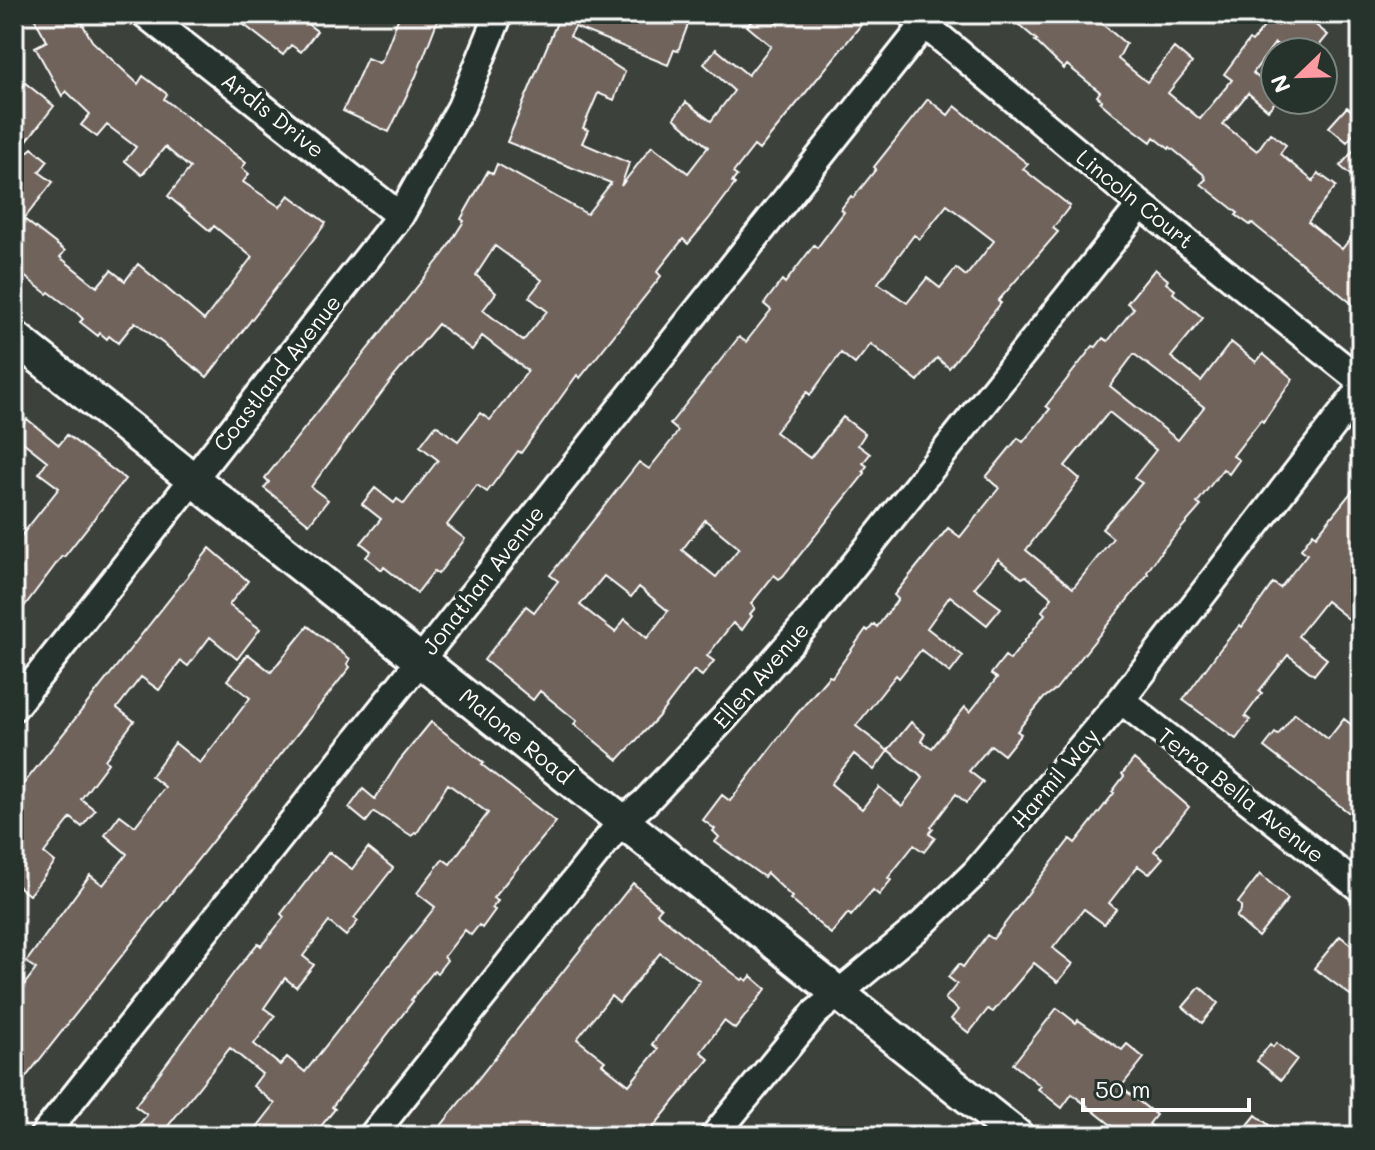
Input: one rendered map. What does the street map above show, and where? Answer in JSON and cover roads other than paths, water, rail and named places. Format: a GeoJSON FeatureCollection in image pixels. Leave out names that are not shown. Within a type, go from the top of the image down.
{"type":"FeatureCollection","features":[{"type":"Feature","properties":{"kind":"street","name":"Ardis Drive"},"geometry":{"type":"LineString","coordinates":[[145,14],[400,216]]}},
{"type":"Feature","properties":{"kind":"street","name":"Coastland Avenue"},"geometry":{"type":"LineString","coordinates":[[14,707],[400,216],[461,107],[499,14]]}},
{"type":"Feature","properties":{"kind":"street","name":"Lincoln Court"},"geometry":{"type":"LineString","coordinates":[[918,19],[1141,205],[1361,381]]}},
{"type":"Feature","properties":{"kind":"street","name":"Jonathan Avenue"},"geometry":{"type":"LineString","coordinates":[[43,1136],[420,660],[918,19]]}},
{"type":"Feature","properties":{"kind":"street","name":"Ellen Avenue"},"geometry":{"type":"LineString","coordinates":[[372,1136],[622,821],[645,802],[725,717],[815,614],[1141,205]]}},
{"type":"Feature","properties":{"kind":"street","name":"Malone Road"},"geometry":{"type":"LineString","coordinates":[[14,337],[1017,1136]]}},
{"type":"Feature","properties":{"kind":"street","name":"Harmil Way"},"geometry":{"type":"LineString","coordinates":[[714,1136],[815,1013],[921,925],[976,872],[1121,700],[1361,389]]}},
{"type":"Feature","properties":{"kind":"street","name":"Terra Bella Avenue"},"geometry":{"type":"LineString","coordinates":[[1121,700],[1361,889]]}}]}
